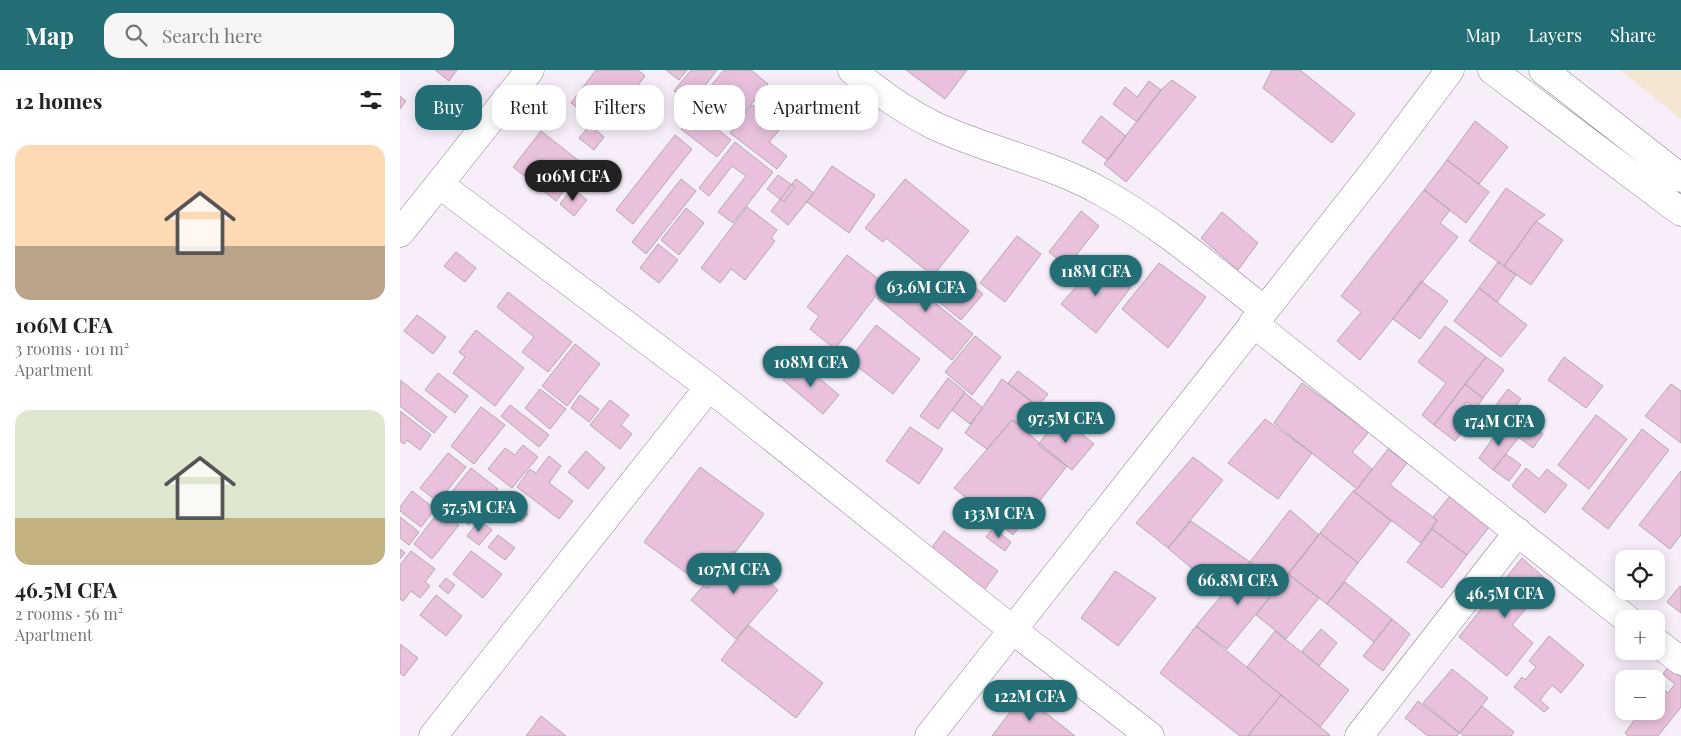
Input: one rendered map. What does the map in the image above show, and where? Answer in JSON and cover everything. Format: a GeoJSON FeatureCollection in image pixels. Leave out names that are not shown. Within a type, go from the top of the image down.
{"type":"FeatureCollection","features":[{"type":"Feature","properties":{"kind":"street"},"geometry":{"type":"LineString","coordinates":[[400,233],[530,70]]}},
{"type":"Feature","properties":{"kind":"street"},"geometry":{"type":"LineString","coordinates":[[852,70],[883,96],[933,125],[984,145],[1028,159],[1101,192],[1169,235],[1258,316],[1518,532],[1617,610]]}},
{"type":"Feature","properties":{"kind":"street"},"geometry":{"type":"LineString","coordinates":[[929,736],[1379,164],[1450,70]]}},
{"type":"Feature","properties":{"kind":"street"},"geometry":{"type":"LineString","coordinates":[[1492,70],[1681,212]]}},
{"type":"Feature","properties":{"kind":"street"},"geometry":{"type":"LineString","coordinates":[[1543,70],[1681,178]]}},
{"type":"Feature","properties":{"kind":"street"},"geometry":{"type":"LineString","coordinates":[[440,184],[709,386],[1013,630],[1150,736]]}},
{"type":"Feature","properties":{"kind":"street"},"geometry":{"type":"LineString","coordinates":[[433,736],[709,386]]}},
{"type":"Feature","properties":{"kind":"street"},"geometry":{"type":"LineString","coordinates":[[1359,736],[1518,532]]}},
{"type":"Feature","properties":{"kind":"street"},"geometry":{"type":"LineString","coordinates":[[1665,649],[1681,661]]}},
{"type":"Feature","properties":{"kind":"shaded area"},"geometry":{"type":"Polygon","coordinates":[[[1620,70],[1681,70],[1681,119],[1620,70]]]}},
{"type":"Feature","properties":{"kind":"building"},"geometry":{"type":"Polygon","coordinates":[[[435,70],[457,70],[449,81],[435,70]]]}},
{"type":"Feature","properties":{"kind":"building"},"geometry":{"type":"Polygon","coordinates":[[[596,70],[638,70],[645,76],[638,85],[585,85],[596,70]]]}},
{"type":"Feature","properties":{"kind":"building"},"geometry":{"type":"Polygon","coordinates":[[[666,70],[687,70],[679,80],[666,70]]]}},
{"type":"Feature","properties":{"kind":"building"},"geometry":{"type":"Polygon","coordinates":[[[691,70],[717,70],[706,85],[679,85],[691,70]]]}},
{"type":"Feature","properties":{"kind":"building"},"geometry":{"type":"Polygon","coordinates":[[[724,70],[751,70],[768,84],[755,85],[755,100],[745,111],[745,85],[712,85],[724,70]]]}},
{"type":"Feature","properties":{"kind":"building"},"geometry":{"type":"Polygon","coordinates":[[[906,70],[967,70],[945,99],[906,70]]]}},
{"type":"Feature","properties":{"kind":"building"},"geometry":{"type":"Polygon","coordinates":[[[1272,70],[1300,70],[1355,114],[1332,143],[1263,88],[1272,70]]]}},
{"type":"Feature","properties":{"kind":"building"},"geometry":{"type":"Polygon","coordinates":[[[1172,80],[1196,97],[1126,182],[1104,164],[1161,90],[1172,80]]]}},
{"type":"Feature","properties":{"kind":"building"},"geometry":{"type":"Polygon","coordinates":[[[1149,81],[1161,90],[1137,122],[1113,104],[1125,87],[1137,97],[1149,81]]]}},
{"type":"Feature","properties":{"kind":"building"},"geometry":{"type":"Polygon","coordinates":[[[400,96],[406,101],[400,109],[400,96]]]}},
{"type":"Feature","properties":{"kind":"building"},"geometry":{"type":"Polygon","coordinates":[[[576,96],[576,107],[571,103],[576,96]]]}},
{"type":"Feature","properties":{"kind":"building"},"geometry":{"type":"Polygon","coordinates":[[[752,105],[755,107],[755,130],[779,130],[769,142],[787,156],[777,169],[730,133],[732,130],[745,130],[745,114],[752,105]]]}},
{"type":"Feature","properties":{"kind":"building"},"geometry":{"type":"Polygon","coordinates":[[[1101,116],[1126,136],[1108,160],[1082,142],[1101,116]]]}},
{"type":"Feature","properties":{"kind":"building"},"geometry":{"type":"Polygon","coordinates":[[[1475,121],[1508,147],[1479,184],[1447,160],[1475,121]]]}},
{"type":"Feature","properties":{"kind":"building"},"geometry":{"type":"Polygon","coordinates":[[[586,130],[596,130],[604,137],[594,150],[579,138],[586,130]]]}},
{"type":"Feature","properties":{"kind":"building"},"geometry":{"type":"Polygon","coordinates":[[[682,130],[719,130],[731,140],[717,157],[682,130]]]}},
{"type":"Feature","properties":{"kind":"building"},"geometry":{"type":"Polygon","coordinates":[[[541,131],[584,165],[556,201],[513,167],[541,131]]]}},
{"type":"Feature","properties":{"kind":"building"},"geometry":{"type":"Polygon","coordinates":[[[675,135],[692,149],[633,224],[616,210],[675,135]]]}},
{"type":"Feature","properties":{"kind":"building"},"geometry":{"type":"Polygon","coordinates":[[[735,142],[773,172],[733,223],[718,212],[746,176],[732,166],[709,196],[699,188],[735,142]]]}},
{"type":"Feature","properties":{"kind":"building"},"geometry":{"type":"Polygon","coordinates":[[[1447,160],[1489,192],[1466,223],[1424,190],[1447,160]]]}},
{"type":"Feature","properties":{"kind":"building"},"geometry":{"type":"Polygon","coordinates":[[[832,166],[875,195],[849,233],[807,202],[832,166]]]}},
{"type":"Feature","properties":{"kind":"building"},"geometry":{"type":"Polygon","coordinates":[[[778,175],[795,187],[784,202],[767,189],[778,175]]]}},
{"type":"Feature","properties":{"kind":"building"},"geometry":{"type":"Polygon","coordinates":[[[681,179],[696,191],[646,254],[632,242],[681,179]]]}},
{"type":"Feature","properties":{"kind":"building"},"geometry":{"type":"Polygon","coordinates":[[[796,179],[814,193],[788,225],[771,211],[796,179]]]}},
{"type":"Feature","properties":{"kind":"building"},"geometry":{"type":"Polygon","coordinates":[[[905,179],[969,231],[933,276],[886,238],[883,242],[865,228],[905,179]]]}},
{"type":"Feature","properties":{"kind":"building"},"geometry":{"type":"Polygon","coordinates":[[[572,188],[587,200],[574,216],[560,204],[572,188]]]}},
{"type":"Feature","properties":{"kind":"building"},"geometry":{"type":"Polygon","coordinates":[[[1506,188],[1545,215],[1536,221],[1504,266],[1469,241],[1506,188]]]}},
{"type":"Feature","properties":{"kind":"building"},"geometry":{"type":"Polygon","coordinates":[[[1424,190],[1450,210],[1440,223],[1458,237],[1360,360],[1337,341],[1361,312],[1341,296],[1424,190]]]}},
{"type":"Feature","properties":{"kind":"building"},"geometry":{"type":"Polygon","coordinates":[[[747,207],[777,230],[771,238],[775,241],[745,280],[731,269],[720,283],[701,268],[747,207]]]}},
{"type":"Feature","properties":{"kind":"building"},"geometry":{"type":"Polygon","coordinates":[[[686,208],[704,223],[679,255],[661,240],[686,208]]]}},
{"type":"Feature","properties":{"kind":"building"},"geometry":{"type":"Polygon","coordinates":[[[1081,211],[1099,226],[1067,267],[1049,252],[1081,211]]]}},
{"type":"Feature","properties":{"kind":"building"},"geometry":{"type":"Polygon","coordinates":[[[1222,212],[1258,243],[1238,270],[1201,238],[1222,212]]]}},
{"type":"Feature","properties":{"kind":"building"},"geometry":{"type":"Polygon","coordinates":[[[1536,221],[1563,240],[1531,285],[1504,266],[1536,221]]]}},
{"type":"Feature","properties":{"kind":"building"},"geometry":{"type":"Polygon","coordinates":[[[1017,236],[1041,254],[1005,302],[980,283],[1017,236]]]}},
{"type":"Feature","properties":{"kind":"building"},"geometry":{"type":"Polygon","coordinates":[[[658,244],[678,260],[659,283],[640,268],[658,244]]]}},
{"type":"Feature","properties":{"kind":"building"},"geometry":{"type":"Polygon","coordinates":[[[456,252],[476,268],[465,282],[444,266],[456,252]]]}},
{"type":"Feature","properties":{"kind":"building"},"geometry":{"type":"Polygon","coordinates":[[[847,255],[885,284],[835,349],[810,329],[819,316],[807,307],[847,255]]]}},
{"type":"Feature","properties":{"kind":"building"},"geometry":{"type":"Polygon","coordinates":[[[1098,262],[1131,287],[1096,333],[1061,304],[1098,262]]]}},
{"type":"Feature","properties":{"kind":"building"},"geometry":{"type":"Polygon","coordinates":[[[1498,262],[1516,275],[1497,302],[1479,288],[1498,262]]]}},
{"type":"Feature","properties":{"kind":"building"},"geometry":{"type":"Polygon","coordinates":[[[1159,263],[1206,297],[1168,348],[1122,309],[1159,263]]]}},
{"type":"Feature","properties":{"kind":"building"},"geometry":{"type":"Polygon","coordinates":[[[898,272],[915,286],[926,273],[945,288],[934,302],[973,334],[952,360],[877,298],[898,272]]]}},
{"type":"Feature","properties":{"kind":"building"},"geometry":{"type":"Polygon","coordinates":[[[960,275],[983,294],[961,320],[938,301],[960,275]]]}},
{"type":"Feature","properties":{"kind":"building"},"geometry":{"type":"Polygon","coordinates":[[[1421,281],[1448,301],[1420,339],[1393,319],[1421,281]]]}},
{"type":"Feature","properties":{"kind":"building"},"geometry":{"type":"Polygon","coordinates":[[[1479,288],[1527,325],[1501,357],[1454,321],[1479,288]]]}},
{"type":"Feature","properties":{"kind":"building"},"geometry":{"type":"Polygon","coordinates":[[[508,292],[572,342],[548,372],[522,352],[534,337],[497,307],[508,292]]]}},
{"type":"Feature","properties":{"kind":"building"},"geometry":{"type":"Polygon","coordinates":[[[417,315],[446,337],[433,354],[404,331],[417,315]]]}},
{"type":"Feature","properties":{"kind":"building"},"geometry":{"type":"Polygon","coordinates":[[[876,325],[920,359],[893,394],[849,360],[876,325]]]}},
{"type":"Feature","properties":{"kind":"building"},"geometry":{"type":"Polygon","coordinates":[[[1445,326],[1486,357],[1434,425],[1422,415],[1446,383],[1418,362],[1445,326]]]}},
{"type":"Feature","properties":{"kind":"building"},"geometry":{"type":"Polygon","coordinates":[[[476,330],[524,368],[495,406],[453,373],[465,357],[459,352],[476,330]]]}},
{"type":"Feature","properties":{"kind":"building"},"geometry":{"type":"Polygon","coordinates":[[[975,336],[1001,357],[972,395],[945,372],[975,336]]]}},
{"type":"Feature","properties":{"kind":"building"},"geometry":{"type":"Polygon","coordinates":[[[575,344],[600,364],[567,406],[542,386],[575,344]]]}},
{"type":"Feature","properties":{"kind":"building"},"geometry":{"type":"Polygon","coordinates":[[[1486,357],[1504,370],[1483,398],[1465,384],[1486,357]]]}},
{"type":"Feature","properties":{"kind":"building"},"geometry":{"type":"Polygon","coordinates":[[[1564,357],[1603,386],[1586,408],[1548,380],[1564,357]]]}},
{"type":"Feature","properties":{"kind":"building"},"geometry":{"type":"Polygon","coordinates":[[[798,361],[839,395],[823,414],[783,380],[798,361]]]}},
{"type":"Feature","properties":{"kind":"building"},"geometry":{"type":"Polygon","coordinates":[[[1018,371],[1048,394],[1038,406],[1008,383],[1018,371]]]}},
{"type":"Feature","properties":{"kind":"building"},"geometry":{"type":"Polygon","coordinates":[[[438,373],[468,396],[455,413],[425,390],[438,373]]]}},
{"type":"Feature","properties":{"kind":"building"},"geometry":{"type":"Polygon","coordinates":[[[948,378],[965,392],[938,429],[920,416],[948,378]]]}},
{"type":"Feature","properties":{"kind":"building"},"geometry":{"type":"Polygon","coordinates":[[[1002,379],[1041,409],[1025,429],[1012,420],[987,449],[965,433],[1002,379]]]}},
{"type":"Feature","properties":{"kind":"building"},"geometry":{"type":"Polygon","coordinates":[[[400,380],[447,417],[434,433],[400,406],[400,380]]]}},
{"type":"Feature","properties":{"kind":"building"},"geometry":{"type":"Polygon","coordinates":[[[1302,383],[1369,432],[1352,452],[1372,469],[1357,489],[1274,423],[1302,383]]]}},
{"type":"Feature","properties":{"kind":"building"},"geometry":{"type":"Polygon","coordinates":[[[1465,384],[1483,398],[1475,409],[1467,402],[1457,415],[1469,424],[1455,441],[1434,425],[1465,384]]]}},
{"type":"Feature","properties":{"kind":"building"},"geometry":{"type":"Polygon","coordinates":[[[1671,384],[1681,391],[1681,443],[1645,416],[1671,384]]]}},
{"type":"Feature","properties":{"kind":"building"},"geometry":{"type":"Polygon","coordinates":[[[540,389],[566,409],[550,429],[525,408],[540,389]]]}},
{"type":"Feature","properties":{"kind":"building"},"geometry":{"type":"Polygon","coordinates":[[[1508,389],[1521,399],[1506,420],[1493,409],[1508,389]]]}},
{"type":"Feature","properties":{"kind":"building"},"geometry":{"type":"Polygon","coordinates":[[[965,393],[983,408],[970,424],[952,410],[965,393]]]}},
{"type":"Feature","properties":{"kind":"building"},"geometry":{"type":"Polygon","coordinates":[[[580,395],[599,409],[589,422],[571,408],[580,395]]]}},
{"type":"Feature","properties":{"kind":"building"},"geometry":{"type":"Polygon","coordinates":[[[610,400],[629,415],[621,425],[632,434],[620,449],[590,425],[610,400]]]}},
{"type":"Feature","properties":{"kind":"building"},"geometry":{"type":"Polygon","coordinates":[[[510,405],[549,435],[539,447],[501,416],[510,405]]]}},
{"type":"Feature","properties":{"kind":"building"},"geometry":{"type":"Polygon","coordinates":[[[481,407],[505,425],[474,464],[451,446],[481,407]]]}},
{"type":"Feature","properties":{"kind":"building"},"geometry":{"type":"Polygon","coordinates":[[[400,411],[431,435],[420,450],[407,440],[404,444],[400,441],[400,411]]]}},
{"type":"Feature","properties":{"kind":"building"},"geometry":{"type":"Polygon","coordinates":[[[1513,411],[1543,434],[1533,448],[1502,425],[1513,411]]]}},
{"type":"Feature","properties":{"kind":"building"},"geometry":{"type":"Polygon","coordinates":[[[1596,415],[1627,439],[1589,489],[1558,465],[1596,415]]]}},
{"type":"Feature","properties":{"kind":"building"},"geometry":{"type":"Polygon","coordinates":[[[1060,416],[1094,444],[1072,470],[1038,445],[1060,416]]]}},
{"type":"Feature","properties":{"kind":"building"},"geometry":{"type":"Polygon","coordinates":[[[1265,419],[1312,453],[1278,499],[1228,463],[1265,419]]]}},
{"type":"Feature","properties":{"kind":"building"},"geometry":{"type":"Polygon","coordinates":[[[1012,420],[1067,466],[1013,535],[954,488],[1012,420]]]}},
{"type":"Feature","properties":{"kind":"building"},"geometry":{"type":"Polygon","coordinates":[[[1502,425],[1519,437],[1493,470],[1479,458],[1502,425]]]}},
{"type":"Feature","properties":{"kind":"building"},"geometry":{"type":"Polygon","coordinates":[[[910,427],[943,449],[919,484],[886,461],[910,427]]]}},
{"type":"Feature","properties":{"kind":"building"},"geometry":{"type":"Polygon","coordinates":[[[1642,429],[1669,450],[1608,529],[1582,509],[1642,429]]]}},
{"type":"Feature","properties":{"kind":"building"},"geometry":{"type":"Polygon","coordinates":[[[523,445],[538,457],[512,488],[488,469],[505,448],[515,455],[523,445]]]}},
{"type":"Feature","properties":{"kind":"building"},"geometry":{"type":"Polygon","coordinates":[[[1388,449],[1407,463],[1390,485],[1437,520],[1421,543],[1353,491],[1357,489],[1388,449]]]}},
{"type":"Feature","properties":{"kind":"building"},"geometry":{"type":"Polygon","coordinates":[[[586,451],[605,468],[588,489],[568,472],[586,451]]]}},
{"type":"Feature","properties":{"kind":"building"},"geometry":{"type":"Polygon","coordinates":[[[448,453],[466,467],[438,502],[420,488],[448,453]]]}},
{"type":"Feature","properties":{"kind":"building"},"geometry":{"type":"Polygon","coordinates":[[[1506,454],[1521,465],[1509,481],[1493,470],[1506,454]]]}},
{"type":"Feature","properties":{"kind":"building"},"geometry":{"type":"Polygon","coordinates":[[[549,456],[561,466],[549,483],[573,501],[559,519],[517,487],[530,469],[536,473],[549,456]]]}},
{"type":"Feature","properties":{"kind":"building"},"geometry":{"type":"Polygon","coordinates":[[[1193,457],[1223,480],[1168,548],[1136,523],[1193,457]]]}},
{"type":"Feature","properties":{"kind":"building"},"geometry":{"type":"Polygon","coordinates":[[[700,467],[764,514],[708,589],[644,542],[700,467]]]}},
{"type":"Feature","properties":{"kind":"building"},"geometry":{"type":"Polygon","coordinates":[[[471,468],[498,489],[469,525],[442,504],[471,468]]]}},
{"type":"Feature","properties":{"kind":"building"},"geometry":{"type":"Polygon","coordinates":[[[1526,468],[1539,479],[1547,469],[1567,485],[1545,513],[1512,486],[1526,468]]]}},
{"type":"Feature","properties":{"kind":"building"},"geometry":{"type":"Polygon","coordinates":[[[1681,471],[1681,535],[1670,549],[1639,525],[1681,471]]]}},
{"type":"Feature","properties":{"kind":"building"},"geometry":{"type":"Polygon","coordinates":[[[412,491],[435,509],[421,527],[400,511],[400,507],[412,491]]]}},
{"type":"Feature","properties":{"kind":"building"},"geometry":{"type":"Polygon","coordinates":[[[1353,491],[1391,521],[1358,563],[1320,533],[1353,491]]]}},
{"type":"Feature","properties":{"kind":"building"},"geometry":{"type":"Polygon","coordinates":[[[1450,496],[1490,526],[1467,555],[1432,529],[1437,520],[1433,517],[1450,496]]]}},
{"type":"Feature","properties":{"kind":"building"},"geometry":{"type":"Polygon","coordinates":[[[518,506],[528,514],[522,522],[511,514],[518,506]]]}},
{"type":"Feature","properties":{"kind":"building"},"geometry":{"type":"Polygon","coordinates":[[[440,510],[459,525],[432,559],[414,544],[440,510]]]}},
{"type":"Feature","properties":{"kind":"building"},"geometry":{"type":"Polygon","coordinates":[[[1290,510],[1319,535],[1280,585],[1250,562],[1290,510]]]}},
{"type":"Feature","properties":{"kind":"building"},"geometry":{"type":"Polygon","coordinates":[[[400,517],[419,532],[409,545],[400,538],[400,517]]]}},
{"type":"Feature","properties":{"kind":"building"},"geometry":{"type":"Polygon","coordinates":[[[479,520],[492,530],[479,545],[467,536],[479,520]]]}},
{"type":"Feature","properties":{"kind":"building"},"geometry":{"type":"Polygon","coordinates":[[[1191,521],[1250,562],[1223,595],[1168,548],[1191,521]]]}},
{"type":"Feature","properties":{"kind":"building"},"geometry":{"type":"Polygon","coordinates":[[[993,528],[1011,542],[1005,551],[986,537],[993,528]]]}},
{"type":"Feature","properties":{"kind":"building"},"geometry":{"type":"Polygon","coordinates":[[[1432,529],[1467,555],[1442,588],[1407,562],[1432,529]]]}},
{"type":"Feature","properties":{"kind":"building"},"geometry":{"type":"Polygon","coordinates":[[[944,531],[998,571],[979,597],[925,557],[944,531]]]}},
{"type":"Feature","properties":{"kind":"building"},"geometry":{"type":"Polygon","coordinates":[[[1320,533],[1358,563],[1327,604],[1288,574],[1320,533]]]}},
{"type":"Feature","properties":{"kind":"building"},"geometry":{"type":"Polygon","coordinates":[[[498,535],[515,548],[505,560],[488,547],[498,535]]]}},
{"type":"Feature","properties":{"kind":"building"},"geometry":{"type":"Polygon","coordinates":[[[400,549],[405,553],[400,559],[400,549]]]}},
{"type":"Feature","properties":{"kind":"building"},"geometry":{"type":"Polygon","coordinates":[[[411,551],[435,569],[425,582],[430,586],[420,598],[411,591],[403,601],[400,599],[400,565],[411,551]]]}},
{"type":"Feature","properties":{"kind":"building"},"geometry":{"type":"Polygon","coordinates":[[[471,551],[502,574],[483,598],[453,574],[471,551]]]}},
{"type":"Feature","properties":{"kind":"building"},"geometry":{"type":"Polygon","coordinates":[[[733,551],[778,590],[736,639],[691,600],[733,551]]]}},
{"type":"Feature","properties":{"kind":"building"},"geometry":{"type":"Polygon","coordinates":[[[1522,558],[1549,582],[1512,625],[1533,643],[1507,676],[1459,637],[1522,558]]]}},
{"type":"Feature","properties":{"kind":"building"},"geometry":{"type":"Polygon","coordinates":[[[1250,562],[1280,585],[1227,649],[1196,626],[1250,562]]]}},
{"type":"Feature","properties":{"kind":"building"},"geometry":{"type":"Polygon","coordinates":[[[1115,571],[1156,598],[1118,646],[1081,618],[1115,571]]]}},
{"type":"Feature","properties":{"kind":"building"},"geometry":{"type":"Polygon","coordinates":[[[1288,574],[1319,598],[1286,639],[1256,615],[1288,574]]]}},
{"type":"Feature","properties":{"kind":"building"},"geometry":{"type":"Polygon","coordinates":[[[446,578],[455,585],[448,594],[439,586],[446,578]]]}},
{"type":"Feature","properties":{"kind":"building"},"geometry":{"type":"Polygon","coordinates":[[[1345,582],[1392,619],[1374,642],[1327,604],[1345,582]]]}},
{"type":"Feature","properties":{"kind":"building"},"geometry":{"type":"Polygon","coordinates":[[[1681,587],[1681,613],[1667,602],[1681,587]]]}},
{"type":"Feature","properties":{"kind":"building"},"geometry":{"type":"Polygon","coordinates":[[[436,595],[462,616],[446,636],[420,615],[436,595]]]}},
{"type":"Feature","properties":{"kind":"building"},"geometry":{"type":"Polygon","coordinates":[[[1392,619],[1410,634],[1383,671],[1363,656],[1392,619]]]}},
{"type":"Feature","properties":{"kind":"building"},"geometry":{"type":"Polygon","coordinates":[[[748,625],[823,683],[796,718],[721,660],[748,625]]]}},
{"type":"Feature","properties":{"kind":"building"},"geometry":{"type":"Polygon","coordinates":[[[1196,626],[1281,695],[1248,736],[1240,736],[1160,673],[1196,626]]]}},
{"type":"Feature","properties":{"kind":"building"},"geometry":{"type":"Polygon","coordinates":[[[1321,629],[1337,643],[1319,666],[1302,651],[1321,629]]]}},
{"type":"Feature","properties":{"kind":"building"},"geometry":{"type":"Polygon","coordinates":[[[1275,631],[1349,690],[1320,727],[1247,667],[1275,631]]]}},
{"type":"Feature","properties":{"kind":"building"},"geometry":{"type":"Polygon","coordinates":[[[1549,636],[1584,665],[1561,693],[1552,685],[1540,700],[1549,708],[1544,712],[1514,687],[1522,677],[1525,680],[1536,667],[1529,661],[1549,636]]]}},
{"type":"Feature","properties":{"kind":"building"},"geometry":{"type":"Polygon","coordinates":[[[400,644],[418,658],[404,676],[400,673],[400,644]]]}},
{"type":"Feature","properties":{"kind":"building"},"geometry":{"type":"Polygon","coordinates":[[[1668,667],[1681,677],[1681,707],[1658,736],[1628,736],[1625,733],[1634,720],[1665,720],[1665,691],[1668,693],[1675,684],[1665,676],[1668,667]]]}},
{"type":"Feature","properties":{"kind":"building"},"geometry":{"type":"Polygon","coordinates":[[[1452,669],[1488,698],[1460,733],[1423,703],[1452,669]]]}},
{"type":"Feature","properties":{"kind":"building"},"geometry":{"type":"Polygon","coordinates":[[[1023,695],[1075,736],[992,736],[1023,695]]]}},
{"type":"Feature","properties":{"kind":"building"},"geometry":{"type":"Polygon","coordinates":[[[1281,695],[1330,735],[1248,736],[1281,695]]]}},
{"type":"Feature","properties":{"kind":"building"},"geometry":{"type":"Polygon","coordinates":[[[1418,701],[1459,733],[1457,736],[1428,736],[1405,718],[1418,701]]]}},
{"type":"Feature","properties":{"kind":"building"},"geometry":{"type":"Polygon","coordinates":[[[1482,706],[1514,732],[1511,736],[1464,736],[1460,733],[1482,706]]]}},
{"type":"Feature","properties":{"kind":"building"},"geometry":{"type":"Polygon","coordinates":[[[541,716],[566,736],[526,736],[541,716]]]}}]}
